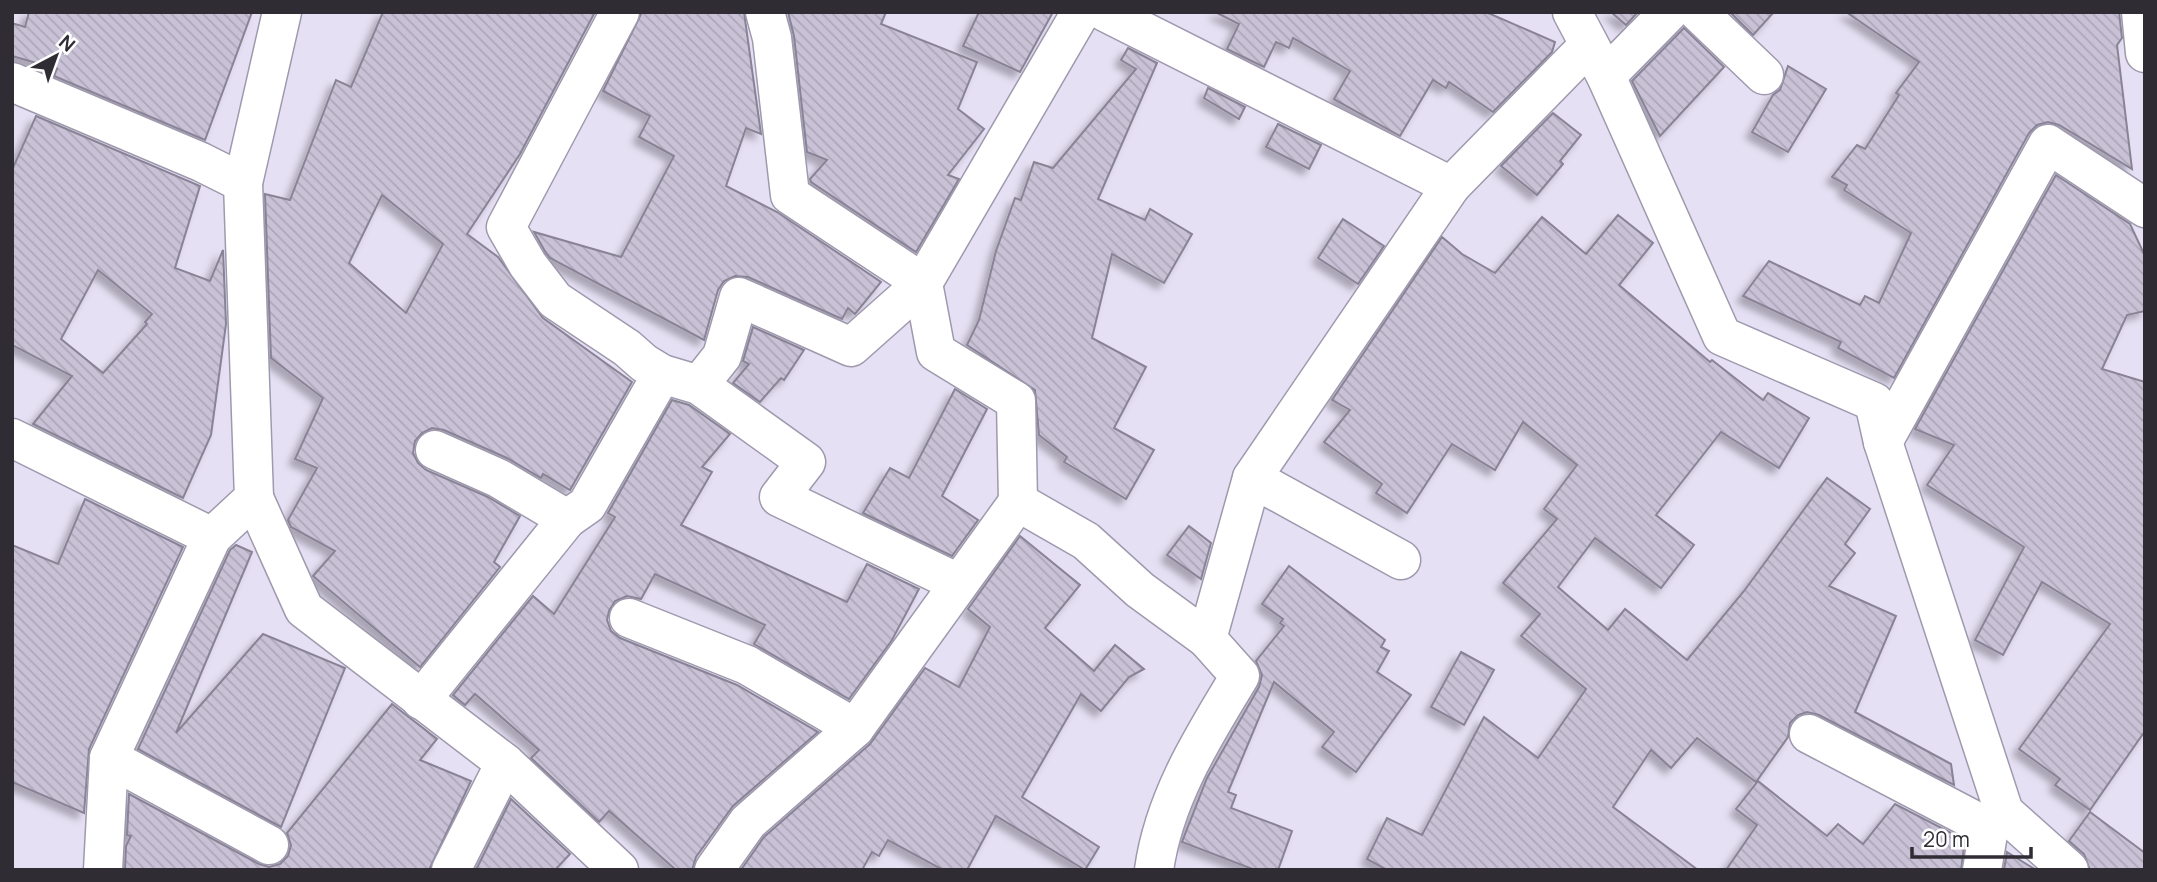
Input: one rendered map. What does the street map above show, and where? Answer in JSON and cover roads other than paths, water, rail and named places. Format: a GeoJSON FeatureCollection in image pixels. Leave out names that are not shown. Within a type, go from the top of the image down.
{"type":"FeatureCollection","features":[{"type":"Feature","properties":{"kind":"street"},"geometry":{"type":"LineString","coordinates":[[282,12],[243,183],[254,498],[304,609],[505,762],[619,870]]}},
{"type":"Feature","properties":{"kind":"street"},"geometry":{"type":"LineString","coordinates":[[621,12],[506,227],[528,265],[555,300],[662,374],[699,385],[806,462],[779,497],[958,583]]}},
{"type":"Feature","properties":{"kind":"street"},"geometry":{"type":"LineString","coordinates":[[714,870],[748,822],[855,728],[1018,502],[1016,401],[936,352],[923,283],[790,195],[772,38],[765,12]]}},
{"type":"Feature","properties":{"kind":"street"},"geometry":{"type":"LineString","coordinates":[[699,385],[722,356],[739,298],[851,347],[923,283],[1081,12]]}},
{"type":"Feature","properties":{"kind":"street"},"geometry":{"type":"LineString","coordinates":[[1105,12],[1451,186]]}},
{"type":"Feature","properties":{"kind":"street"},"geometry":{"type":"LineString","coordinates":[[1207,639],[1252,478],[1451,186],[1589,44],[1669,12]]}},
{"type":"Feature","properties":{"kind":"street"},"geometry":{"type":"LineString","coordinates":[[1698,12],[1764,75]]}},
{"type":"Feature","properties":{"kind":"street"},"geometry":{"type":"LineString","coordinates":[[1589,44],[1722,336],[1874,402],[1883,442],[1996,820],[1982,870]]}},
{"type":"Feature","properties":{"kind":"street"},"geometry":{"type":"LineString","coordinates":[[12,82],[201,162],[243,183]]}},
{"type":"Feature","properties":{"kind":"street"},"geometry":{"type":"LineString","coordinates":[[1883,442],[2048,144],[2145,208]]}},
{"type":"Feature","properties":{"kind":"street"},"geometry":{"type":"LineString","coordinates":[[421,700],[567,519],[587,505],[662,374]]}},
{"type":"Feature","properties":{"kind":"street"},"geometry":{"type":"LineString","coordinates":[[12,438],[212,537]]}},
{"type":"Feature","properties":{"kind":"street"},"geometry":{"type":"LineString","coordinates":[[435,450],[498,478],[567,519]]}},
{"type":"Feature","properties":{"kind":"street"},"geometry":{"type":"LineString","coordinates":[[1252,478],[1401,560]]}},
{"type":"Feature","properties":{"kind":"street"},"geometry":{"type":"LineString","coordinates":[[103,870],[109,758],[212,537],[254,498]]}},
{"type":"Feature","properties":{"kind":"street"},"geometry":{"type":"LineString","coordinates":[[1018,502],[1086,541],[1140,590],[1207,639],[1240,677],[1189,761],[1157,844],[1154,870]]}},
{"type":"Feature","properties":{"kind":"street"},"geometry":{"type":"LineString","coordinates":[[629,618],[747,665],[855,728]]}},
{"type":"Feature","properties":{"kind":"street"},"geometry":{"type":"LineString","coordinates":[[1809,734],[1996,820],[2069,870]]}},
{"type":"Feature","properties":{"kind":"street"},"geometry":{"type":"LineString","coordinates":[[109,758],[269,845]]}},
{"type":"Feature","properties":{"kind":"street"},"geometry":{"type":"LineString","coordinates":[[451,870],[505,762]]}}]}
